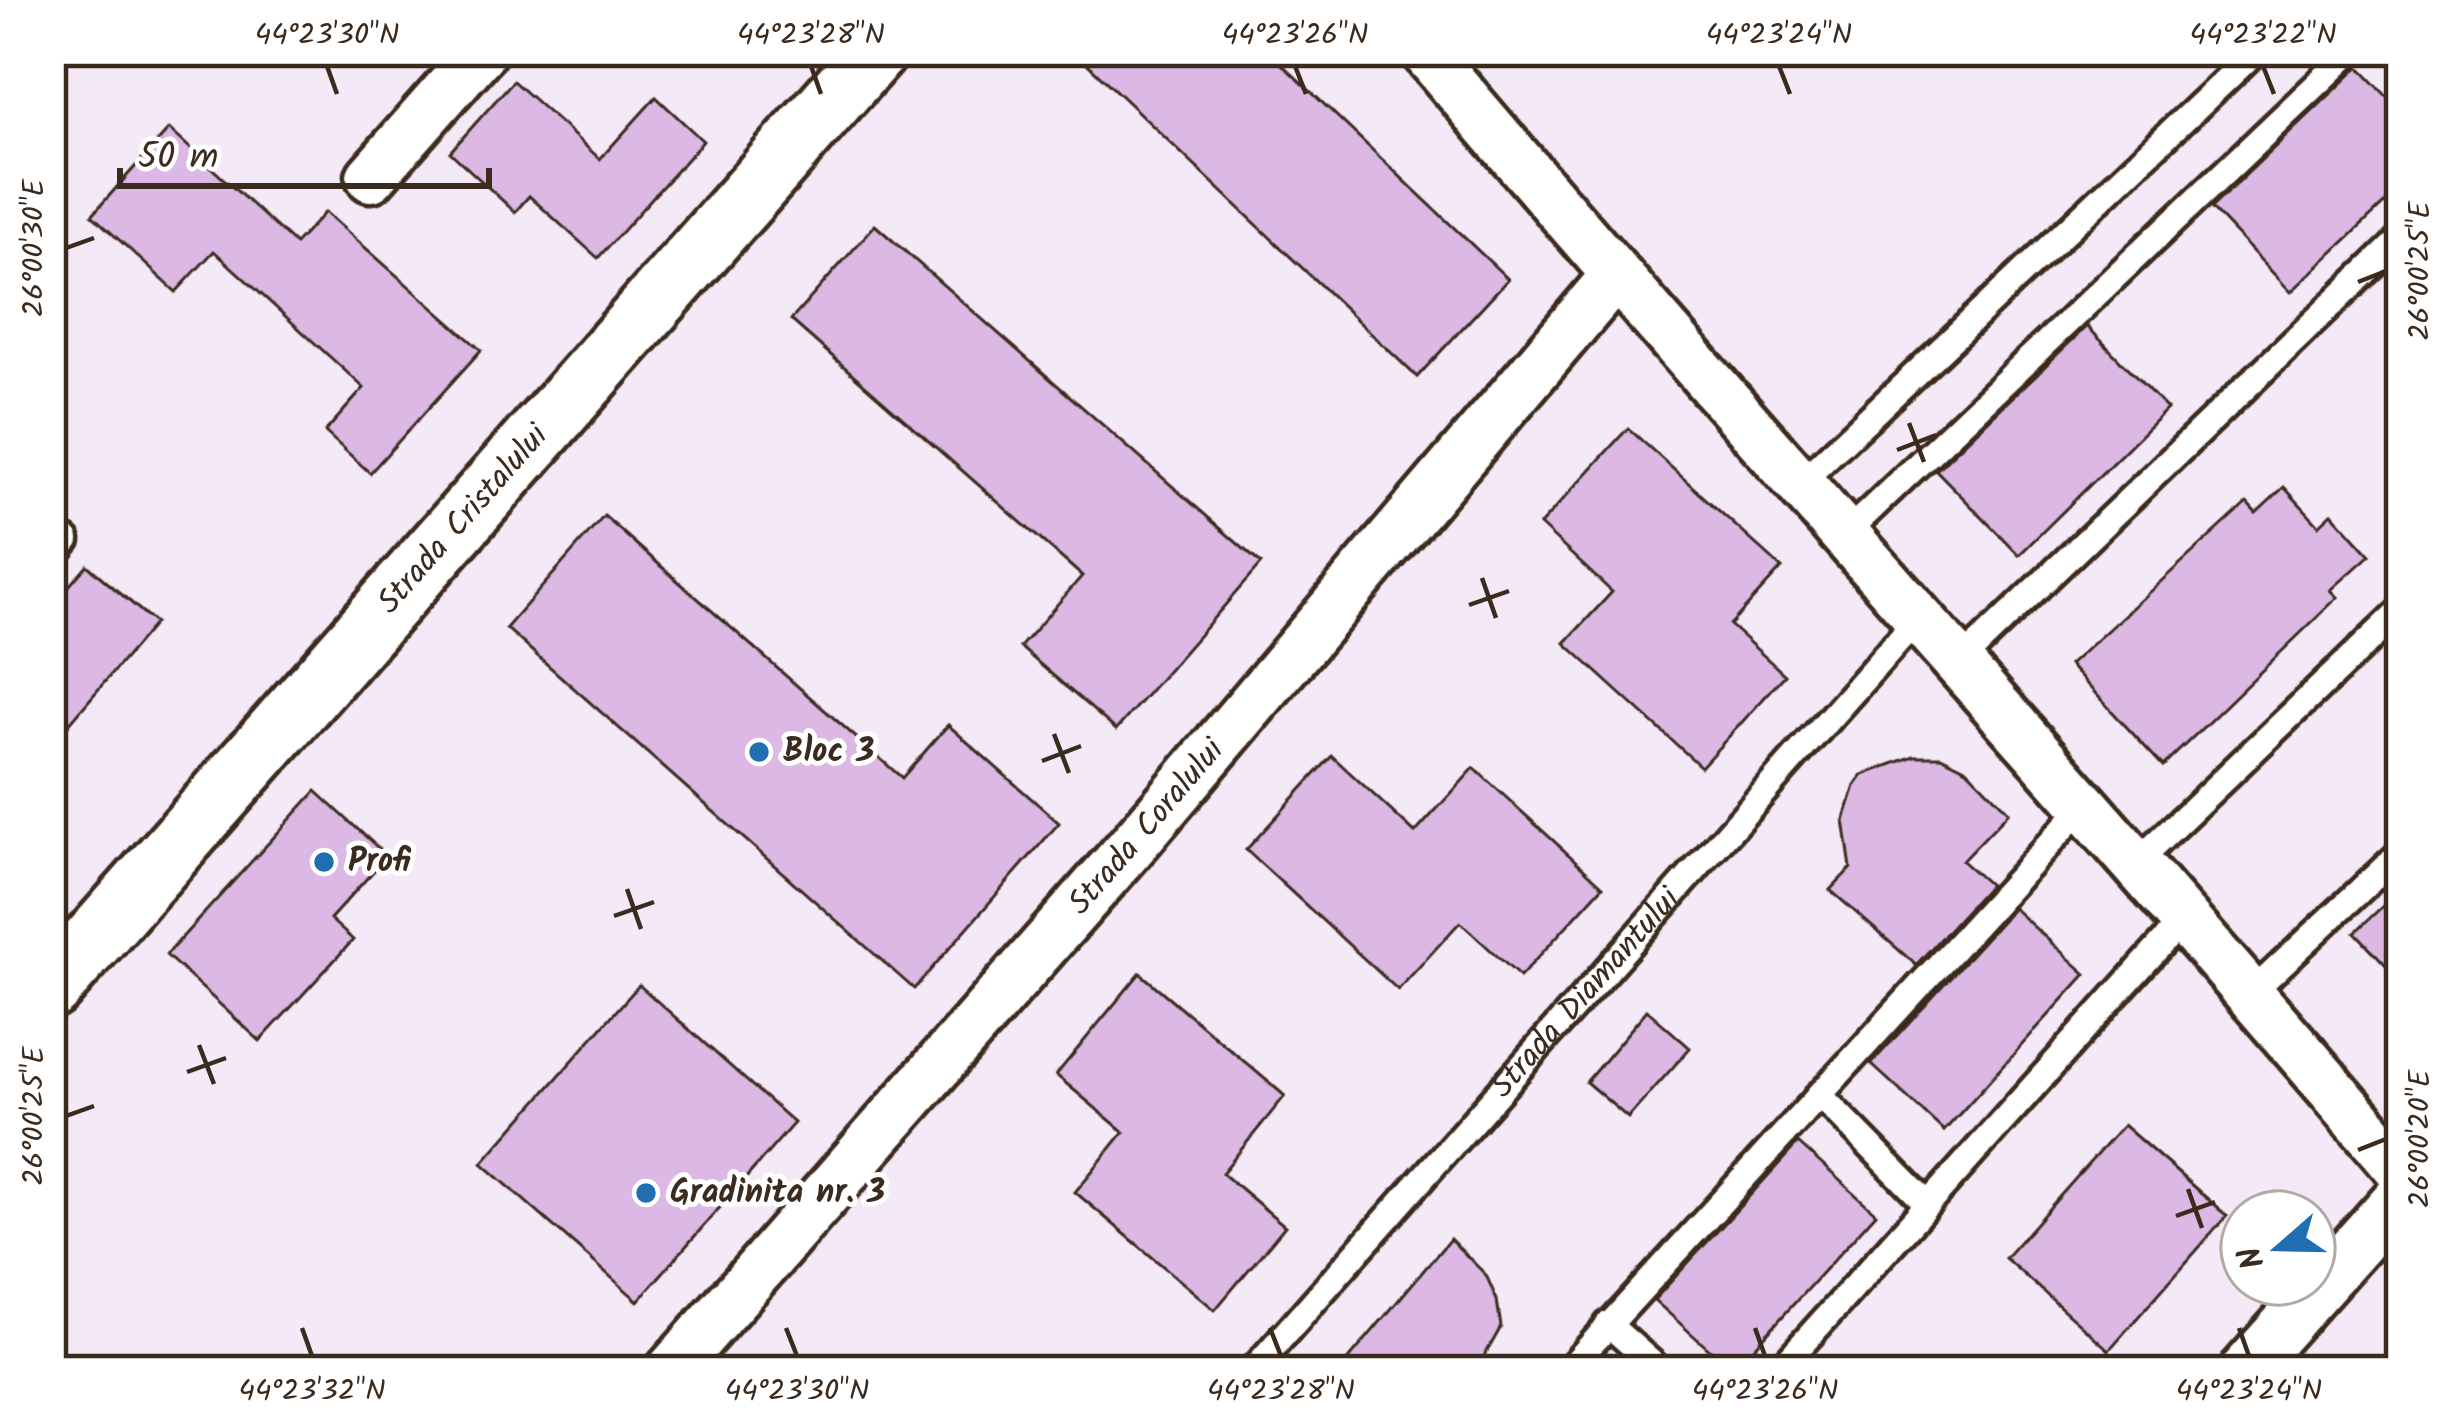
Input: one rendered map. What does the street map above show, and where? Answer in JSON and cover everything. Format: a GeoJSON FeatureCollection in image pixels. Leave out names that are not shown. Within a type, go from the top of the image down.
{"type":"FeatureCollection","features":[{"type":"Feature","properties":{"kind":"street"},"geometry":{"type":"LineString","coordinates":[[370,177],[482,51]]}},
{"type":"Feature","properties":{"kind":"street","name":"Strada Cristalului"},"geometry":{"type":"LineString","coordinates":[[51,988],[626,318],[841,51]]}},
{"type":"Feature","properties":{"kind":"street","name":"Strada Cristalului"},"geometry":{"type":"LineString","coordinates":[[51,946],[876,51]]}},
{"type":"Feature","properties":{"kind":"street"},"geometry":{"type":"LineString","coordinates":[[1425,51],[1615,276],[1960,662],[2397,1164],[2244,1371]]}},
{"type":"Feature","properties":{"kind":"street","name":"Strada Coralului"},"geometry":{"type":"LineString","coordinates":[[670,1371],[1130,848],[1615,276]]}},
{"type":"Feature","properties":{"kind":"lane"},"geometry":{"type":"LineString","coordinates":[[1798,485],[2256,51]]}},
{"type":"Feature","properties":{"kind":"lane"},"geometry":{"type":"LineString","coordinates":[[1844,535],[2352,51]]}},
{"type":"Feature","properties":{"kind":"lane"},"geometry":{"type":"LineString","coordinates":[[1960,662],[2401,238]]}},
{"type":"Feature","properties":{"kind":"lane"},"geometry":{"type":"LineString","coordinates":[[2135,864],[2401,610]]}},
{"type":"Feature","properties":{"kind":"lane","name":"Strada Diamantului"},"geometry":{"type":"LineString","coordinates":[[1252,1371],[1919,617]]}},
{"type":"Feature","properties":{"kind":"lane"},"geometry":{"type":"LineString","coordinates":[[1567,1371],[2084,806]]}},
{"type":"Feature","properties":{"kind":"lane"},"geometry":{"type":"LineString","coordinates":[[2249,994],[2401,853]]}},
{"type":"Feature","properties":{"kind":"lane"},"geometry":{"type":"LineString","coordinates":[[1778,1371],[2183,920]]}},
{"type":"Feature","properties":{"kind":"lane"},"geometry":{"type":"LineString","coordinates":[[1819,1094],[1927,1204]]}},
{"type":"Feature","properties":{"kind":"lane"},"geometry":{"type":"LineString","coordinates":[[1608,1324],[1660,1371]]}},
{"type":"Feature","properties":{"kind":"building"},"geometry":{"type":"Polygon","coordinates":[[[1074,51],[1268,51],[1508,279],[1417,377],[1074,51]]]}},
{"type":"Feature","properties":{"kind":"building"},"geometry":{"type":"Polygon","coordinates":[[[2359,67],[2401,111],[2401,188],[2291,292],[2211,208],[2359,67]]]}},
{"type":"Feature","properties":{"kind":"building"},"geometry":{"type":"Polygon","coordinates":[[[513,81],[600,159],[656,97],[703,141],[598,258],[529,196],[515,212],[450,152],[513,81]]]}},
{"type":"Feature","properties":{"kind":"building"},"geometry":{"type":"Polygon","coordinates":[[[169,129],[295,244],[325,212],[481,350],[370,473],[325,432],[364,388],[214,251],[176,292],[92,215],[169,129]]]}},
{"type":"Feature","properties":{"kind":"building"},"geometry":{"type":"Polygon","coordinates":[[[875,225],[1261,564],[1116,730],[1020,647],[1082,576],[791,320],[875,225]]]}},
{"type":"Feature","properties":{"kind":"building"},"geometry":{"type":"Polygon","coordinates":[[[2087,326],[2167,409],[2019,555],[1936,470],[2087,326]]]}},
{"type":"Feature","properties":{"kind":"building"},"geometry":{"type":"Polygon","coordinates":[[[1628,428],[1782,568],[1730,625],[1785,675],[1701,767],[1565,643],[1612,592],[1540,525],[1628,428]]]}},
{"type":"Feature","properties":{"kind":"building"},"geometry":{"type":"Polygon","coordinates":[[[2284,487],[2319,525],[2332,513],[2370,555],[2331,590],[2338,597],[2163,766],[2069,665],[2247,503],[2256,513],[2284,487]]]}},
{"type":"Feature","properties":{"kind":"building","name":"Bloc 3"},"geometry":{"type":"Polygon","coordinates":[[[604,516],[902,778],[948,725],[1059,823],[914,989],[506,628],[604,516]]]}},
{"type":"Feature","properties":{"kind":"building"},"geometry":{"type":"Polygon","coordinates":[[[87,565],[155,623],[51,745],[51,607],[87,565]]]}},
{"type":"Feature","properties":{"kind":"building"},"geometry":{"type":"Polygon","coordinates":[[[1332,756],[1415,833],[1474,768],[1603,886],[1520,977],[1460,922],[1398,990],[1246,850],[1332,756]]]}},
{"type":"Feature","properties":{"kind":"building"},"geometry":{"type":"Polygon","coordinates":[[[1914,756],[1941,756],[1967,769],[2009,812],[1962,861],[1989,885],[1916,965],[1830,890],[1851,868],[1844,820],[1855,786],[1863,775],[1914,756]]]}},
{"type":"Feature","properties":{"kind":"building"},"geometry":{"type":"Polygon","coordinates":[[[316,791],[387,856],[330,919],[353,940],[260,1041],[166,955],[316,791]]]}},
{"type":"Feature","properties":{"kind":"building"},"geometry":{"type":"Polygon","coordinates":[[[2401,889],[2401,981],[2355,932],[2401,889]]]}},
{"type":"Feature","properties":{"kind":"building"},"geometry":{"type":"Polygon","coordinates":[[[2013,908],[2086,974],[1944,1131],[1871,1064],[2013,908]]]}},
{"type":"Feature","properties":{"kind":"building"},"geometry":{"type":"Polygon","coordinates":[[[1140,973],[1285,1096],[1222,1173],[1285,1226],[1215,1310],[1075,1192],[1124,1132],[1056,1075],[1140,973]]]}},
{"type":"Feature","properties":{"kind":"building"},"geometry":{"type":"Polygon","coordinates":[[[639,985],[794,1123],[638,1301],[482,1163],[639,985]]]}},
{"type":"Feature","properties":{"kind":"building"},"geometry":{"type":"Polygon","coordinates":[[[1647,1010],[1690,1048],[1628,1118],[1586,1082],[1647,1010]]]}},
{"type":"Feature","properties":{"kind":"building"},"geometry":{"type":"Polygon","coordinates":[[[2123,1125],[2218,1208],[2218,1226],[2109,1350],[2005,1258],[2123,1125]]]}},
{"type":"Feature","properties":{"kind":"building"},"geometry":{"type":"Polygon","coordinates":[[[1798,1143],[1876,1213],[1733,1371],[1654,1300],[1798,1143]]]}},
{"type":"Feature","properties":{"kind":"building"},"geometry":{"type":"Polygon","coordinates":[[[1450,1239],[1486,1275],[1497,1300],[1501,1327],[1476,1371],[1339,1371],[1450,1239]]]}},
{"type":"Feature","properties":{"kind":"place","name":"Bloc 3"},"geometry":{"type":"Point","coordinates":[759,752]}},
{"type":"Feature","properties":{"kind":"place","name":"Profi"},"geometry":{"type":"Point","coordinates":[324,862]}},
{"type":"Feature","properties":{"kind":"place","name":"Gradinita nr. 3"},"geometry":{"type":"Point","coordinates":[646,1193]}}]}
